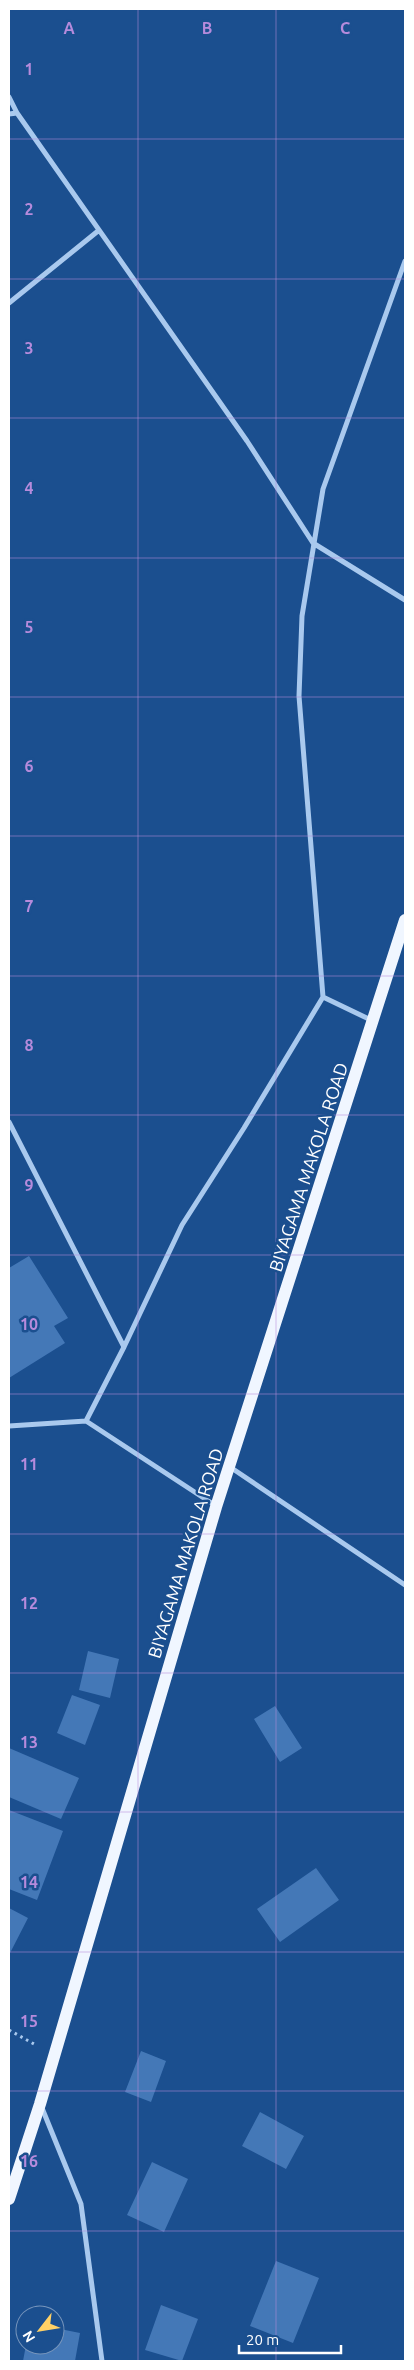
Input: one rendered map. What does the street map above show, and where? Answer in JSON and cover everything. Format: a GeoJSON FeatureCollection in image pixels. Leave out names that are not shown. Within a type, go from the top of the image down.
{"type":"FeatureCollection","features":[{"type":"Feature","properties":{"kind":"main road","name":"BIYAGAMA MAKOLA ROAD"},"geometry":{"type":"LineString","coordinates":[[9,2199],[40,2104],[216,1507],[405,920]]}},
{"type":"Feature","properties":{"kind":"street"},"geometry":{"type":"LineString","coordinates":[[9,97],[17,113],[98,231],[247,441],[313,543],[405,600]]}},
{"type":"Feature","properties":{"kind":"street"},"geometry":{"type":"LineString","coordinates":[[9,114],[17,113]]}},
{"type":"Feature","properties":{"kind":"street"},"geometry":{"type":"LineString","coordinates":[[9,303],[98,231]]}},
{"type":"Feature","properties":{"kind":"street"},"geometry":{"type":"LineString","coordinates":[[86,1421],[124,1347],[182,1225],[323,998],[299,696],[302,616],[323,489],[405,261]]}},
{"type":"Feature","properties":{"kind":"street"},"geometry":{"type":"LineString","coordinates":[[323,998],[374,1021]]}},
{"type":"Feature","properties":{"kind":"street"},"geometry":{"type":"LineString","coordinates":[[9,1122],[124,1347]]}},
{"type":"Feature","properties":{"kind":"street"},"geometry":{"type":"LineString","coordinates":[[9,1426],[86,1421],[216,1507]]}},
{"type":"Feature","properties":{"kind":"street"},"geometry":{"type":"LineString","coordinates":[[230,1466],[405,1585]]}},
{"type":"Feature","properties":{"kind":"street"},"geometry":{"type":"LineString","coordinates":[[40,2104],[81,2204],[102,2361]]}},
{"type":"Feature","properties":{"kind":"building"},"geometry":{"type":"Polygon","coordinates":[[[29,1256],[68,1318],[54,1326],[65,1343],[9,1378],[9,1268],[29,1256]]]}},
{"type":"Feature","properties":{"kind":"building"},"geometry":{"type":"Polygon","coordinates":[[[88,1651],[119,1659],[110,1698],[79,1690],[88,1651]]]}},
{"type":"Feature","properties":{"kind":"building"},"geometry":{"type":"Polygon","coordinates":[[[72,1695],[100,1705],[85,1745],[57,1733],[72,1695]]]}},
{"type":"Feature","properties":{"kind":"building"},"geometry":{"type":"Polygon","coordinates":[[[275,1706],[302,1748],[280,1762],[254,1719],[275,1706]]]}},
{"type":"Feature","properties":{"kind":"building"},"geometry":{"type":"Polygon","coordinates":[[[9,1748],[79,1778],[61,1819],[9,1797],[9,1748]]]}},
{"type":"Feature","properties":{"kind":"building"},"geometry":{"type":"Polygon","coordinates":[[[9,1810],[63,1831],[37,1900],[9,1889],[9,1810]]]}},
{"type":"Feature","properties":{"kind":"building"},"geometry":{"type":"Polygon","coordinates":[[[316,1868],[339,1900],[280,1942],[257,1909],[316,1868]]]}},
{"type":"Feature","properties":{"kind":"building"},"geometry":{"type":"Polygon","coordinates":[[[9,1908],[28,1918],[9,1955],[9,1908]]]}},
{"type":"Feature","properties":{"kind":"building"},"geometry":{"type":"Polygon","coordinates":[[[141,2051],[166,2061],[151,2102],[125,2092],[141,2051]]]}},
{"type":"Feature","properties":{"kind":"building"},"geometry":{"type":"Polygon","coordinates":[[[260,2112],[304,2136],[286,2169],[242,2146],[260,2112]]]}},
{"type":"Feature","properties":{"kind":"building"},"geometry":{"type":"Polygon","coordinates":[[[152,2162],[188,2179],[164,2232],[127,2215],[152,2162]]]}},
{"type":"Feature","properties":{"kind":"building"},"geometry":{"type":"Polygon","coordinates":[[[276,2261],[319,2278],[293,2343],[250,2326],[276,2261]]]}},
{"type":"Feature","properties":{"kind":"building"},"geometry":{"type":"Polygon","coordinates":[[[161,2305],[198,2319],[182,2361],[145,2350],[161,2305]]]}},
{"type":"Feature","properties":{"kind":"building"},"geometry":{"type":"Polygon","coordinates":[[[65,2330],[80,2333],[75,2361],[23,2361],[24,2355],[65,2355],[65,2330]]]}}]}
